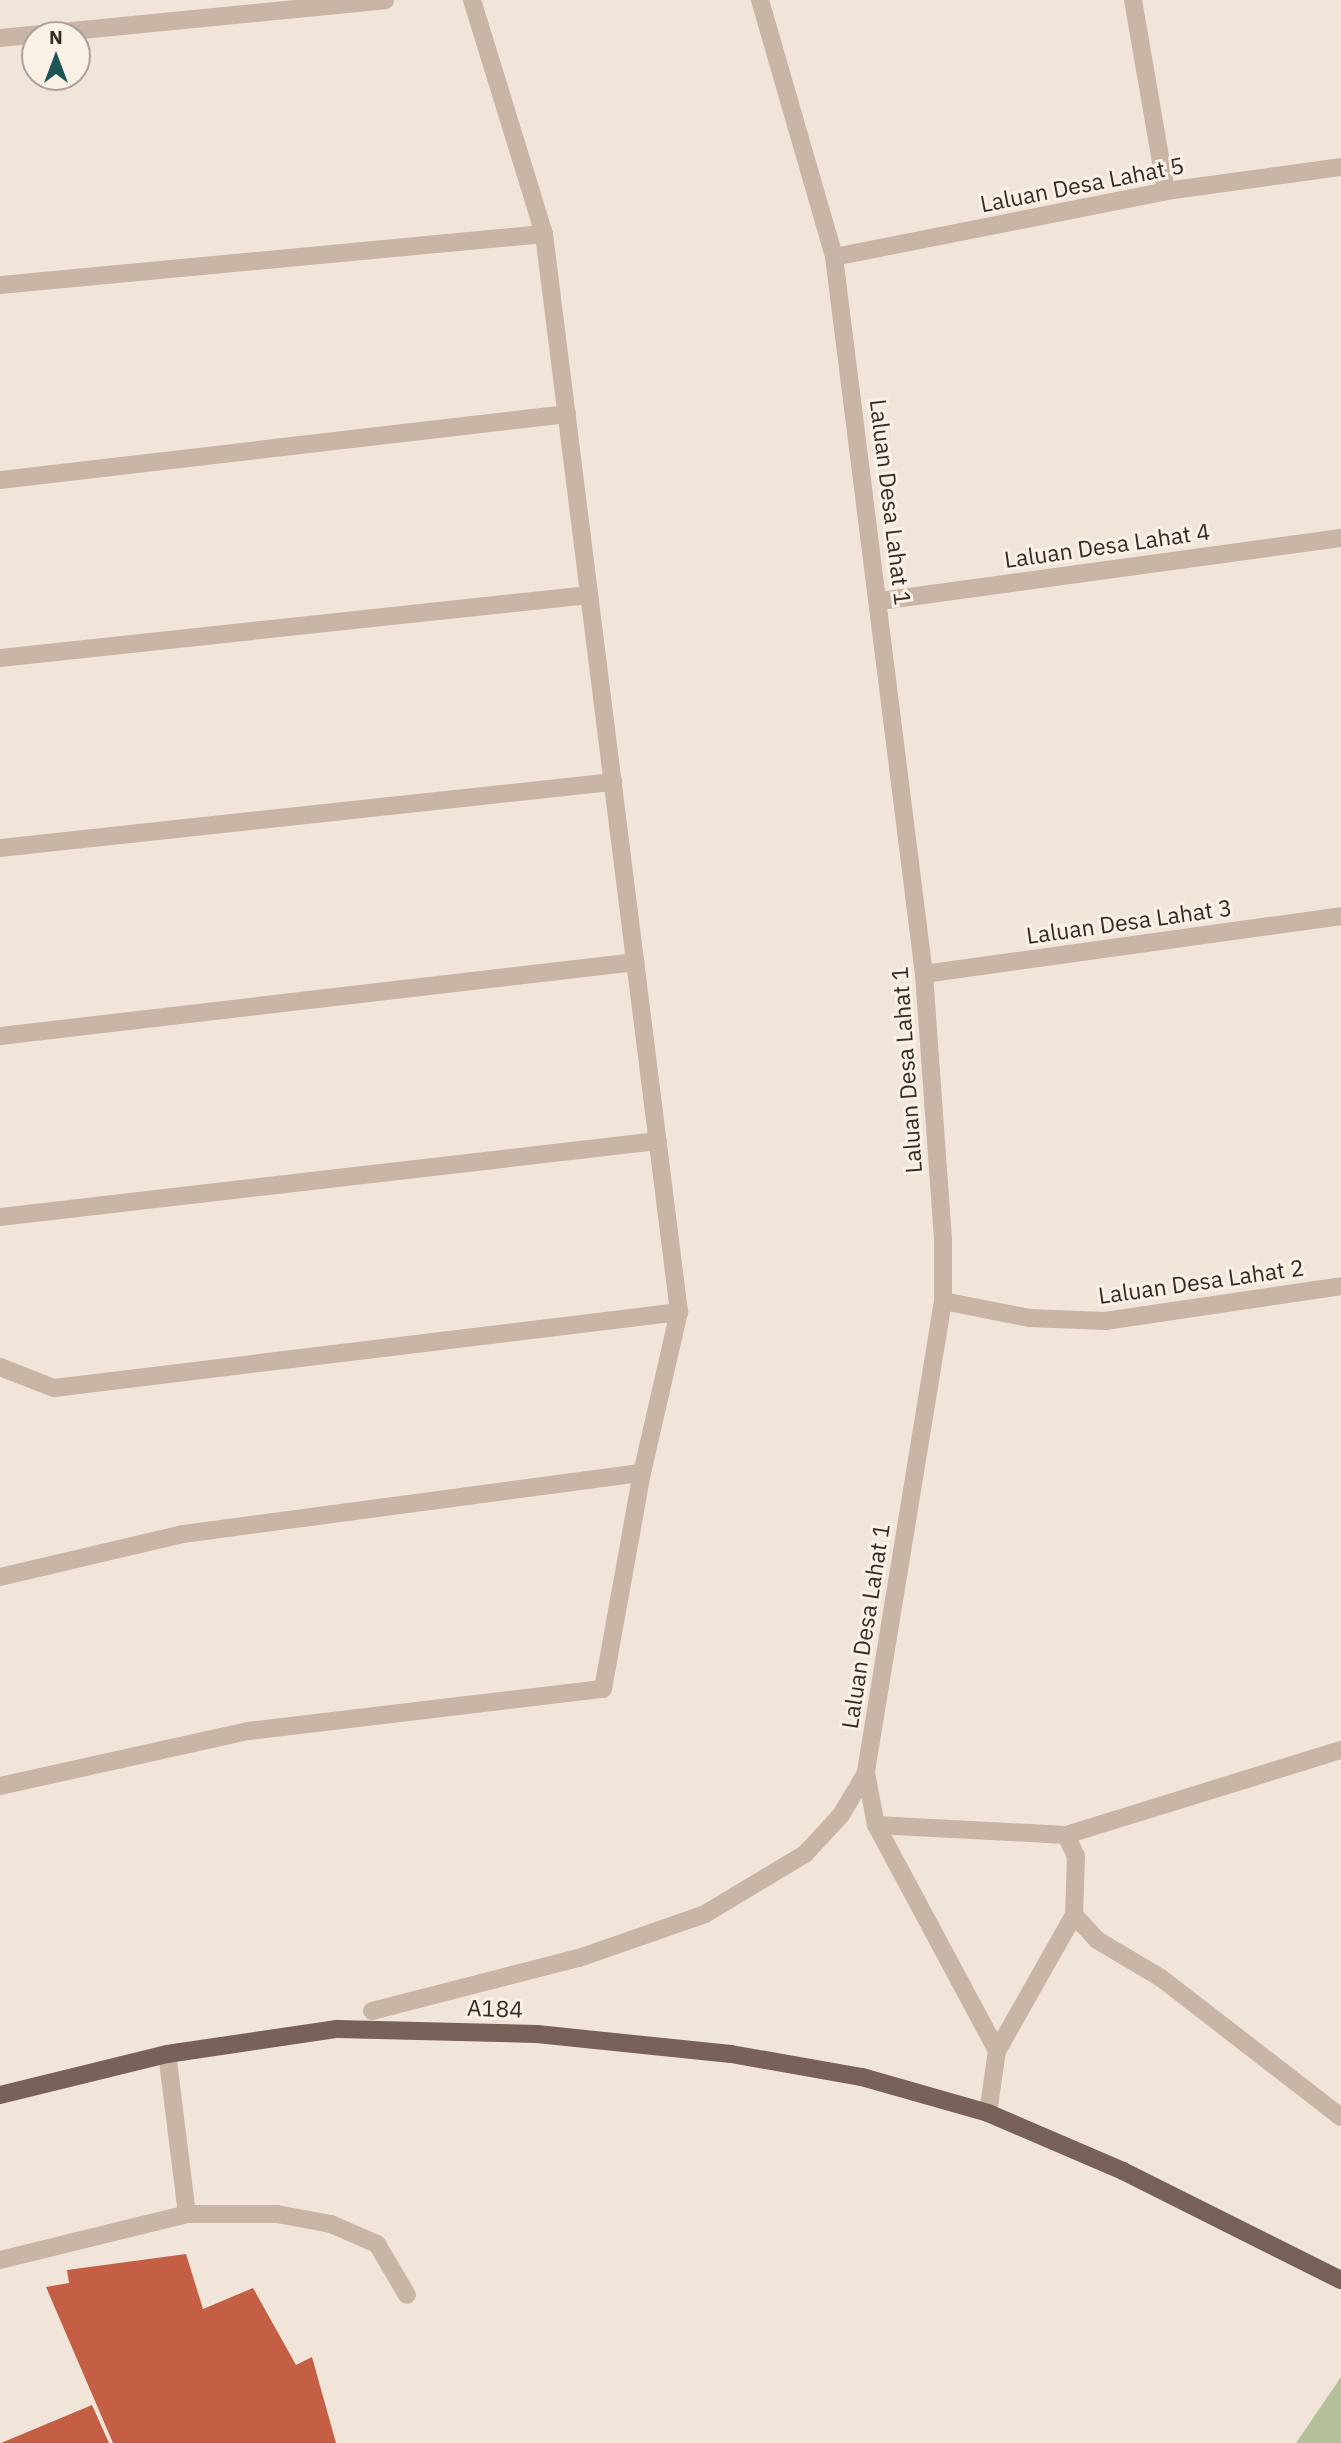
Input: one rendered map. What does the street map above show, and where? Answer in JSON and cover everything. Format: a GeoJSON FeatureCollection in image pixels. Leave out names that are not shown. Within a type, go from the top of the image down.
{"type":"FeatureCollection","features":[{"type":"Feature","properties":{"kind":"main road","name":"A184"},"geometry":{"type":"LineString","coordinates":[[0,2095],[167,2054],[337,2029],[537,2034],[783,2064],[862,2077],[988,2113],[1123,2171],[1341,2280]]}},
{"type":"Feature","properties":{"kind":"street"},"geometry":{"type":"LineString","coordinates":[[0,38],[385,0]]}},
{"type":"Feature","properties":{"kind":"street"},"geometry":{"type":"LineString","coordinates":[[0,1786],[249,1731],[603,1689],[642,1473],[679,1312],[544,234],[472,0]]}},
{"type":"Feature","properties":{"kind":"street","name":"Laluan Desa Lahat 1"},"geometry":{"type":"LineString","coordinates":[[760,0],[834,257],[880,601],[924,974],[943,1239],[943,1301],[866,1773],[876,1825],[998,2051]]}},
{"type":"Feature","properties":{"kind":"street"},"geometry":{"type":"LineString","coordinates":[[1133,0],[1167,191]]}},
{"type":"Feature","properties":{"kind":"street","name":"Laluan Desa Lahat 5"},"geometry":{"type":"LineString","coordinates":[[834,257],[1167,191],[1341,167]]}},
{"type":"Feature","properties":{"kind":"street"},"geometry":{"type":"LineString","coordinates":[[0,285],[544,234]]}},
{"type":"Feature","properties":{"kind":"street"},"geometry":{"type":"LineString","coordinates":[[0,480],[566,414]]}},
{"type":"Feature","properties":{"kind":"street","name":"Laluan Desa Lahat 4"},"geometry":{"type":"LineString","coordinates":[[880,601],[1341,538]]}},
{"type":"Feature","properties":{"kind":"street"},"geometry":{"type":"LineString","coordinates":[[0,658],[589,595]]}},
{"type":"Feature","properties":{"kind":"street"},"geometry":{"type":"LineString","coordinates":[[0,848],[613,782]]}},
{"type":"Feature","properties":{"kind":"street","name":"Laluan Desa Lahat 3"},"geometry":{"type":"LineString","coordinates":[[924,974],[1341,916]]}},
{"type":"Feature","properties":{"kind":"street"},"geometry":{"type":"LineString","coordinates":[[0,1036],[636,962]]}},
{"type":"Feature","properties":{"kind":"street"},"geometry":{"type":"LineString","coordinates":[[0,1217],[658,1141]]}},
{"type":"Feature","properties":{"kind":"street","name":"Laluan Desa Lahat 2"},"geometry":{"type":"LineString","coordinates":[[943,1301],[1030,1318],[1105,1321],[1341,1286]]}},
{"type":"Feature","properties":{"kind":"street"},"geometry":{"type":"LineString","coordinates":[[0,1367],[54,1388],[679,1312]]}},
{"type":"Feature","properties":{"kind":"street"},"geometry":{"type":"LineString","coordinates":[[0,1577],[183,1534],[642,1473]]}},
{"type":"Feature","properties":{"kind":"street"},"geometry":{"type":"LineString","coordinates":[[876,1825],[1066,1835],[1341,1751]]}},
{"type":"Feature","properties":{"kind":"street"},"geometry":{"type":"LineString","coordinates":[[372,2011],[579,1958],[705,1914],[805,1854],[841,1815],[866,1773]]}},
{"type":"Feature","properties":{"kind":"street"},"geometry":{"type":"LineString","coordinates":[[988,2113],[998,2051],[1074,1915],[1076,1856],[1066,1835]]}},
{"type":"Feature","properties":{"kind":"street"},"geometry":{"type":"LineString","coordinates":[[1074,1915],[1097,1940],[1161,1978],[1341,2117]]}},
{"type":"Feature","properties":{"kind":"street"},"geometry":{"type":"LineString","coordinates":[[167,2054],[187,2214]]}},
{"type":"Feature","properties":{"kind":"street"},"geometry":{"type":"LineString","coordinates":[[0,2260],[187,2214],[277,2214],[331,2224],[377,2244],[407,2295]]}},
{"type":"Feature","properties":{"kind":"green space"},"geometry":{"type":"Polygon","coordinates":[[[1341,2377],[1341,2443],[1296,2443],[1341,2377]]]}},
{"type":"Feature","properties":{"kind":"building"},"geometry":{"type":"Polygon","coordinates":[[[186,2254],[203,2309],[253,2288],[296,2365],[312,2357],[336,2443],[113,2443],[46,2287],[69,2283],[67,2270],[186,2254]]]}},
{"type":"Feature","properties":{"kind":"building"},"geometry":{"type":"Polygon","coordinates":[[[92,2405],[109,2443],[1,2443],[92,2405]]]}}]}
